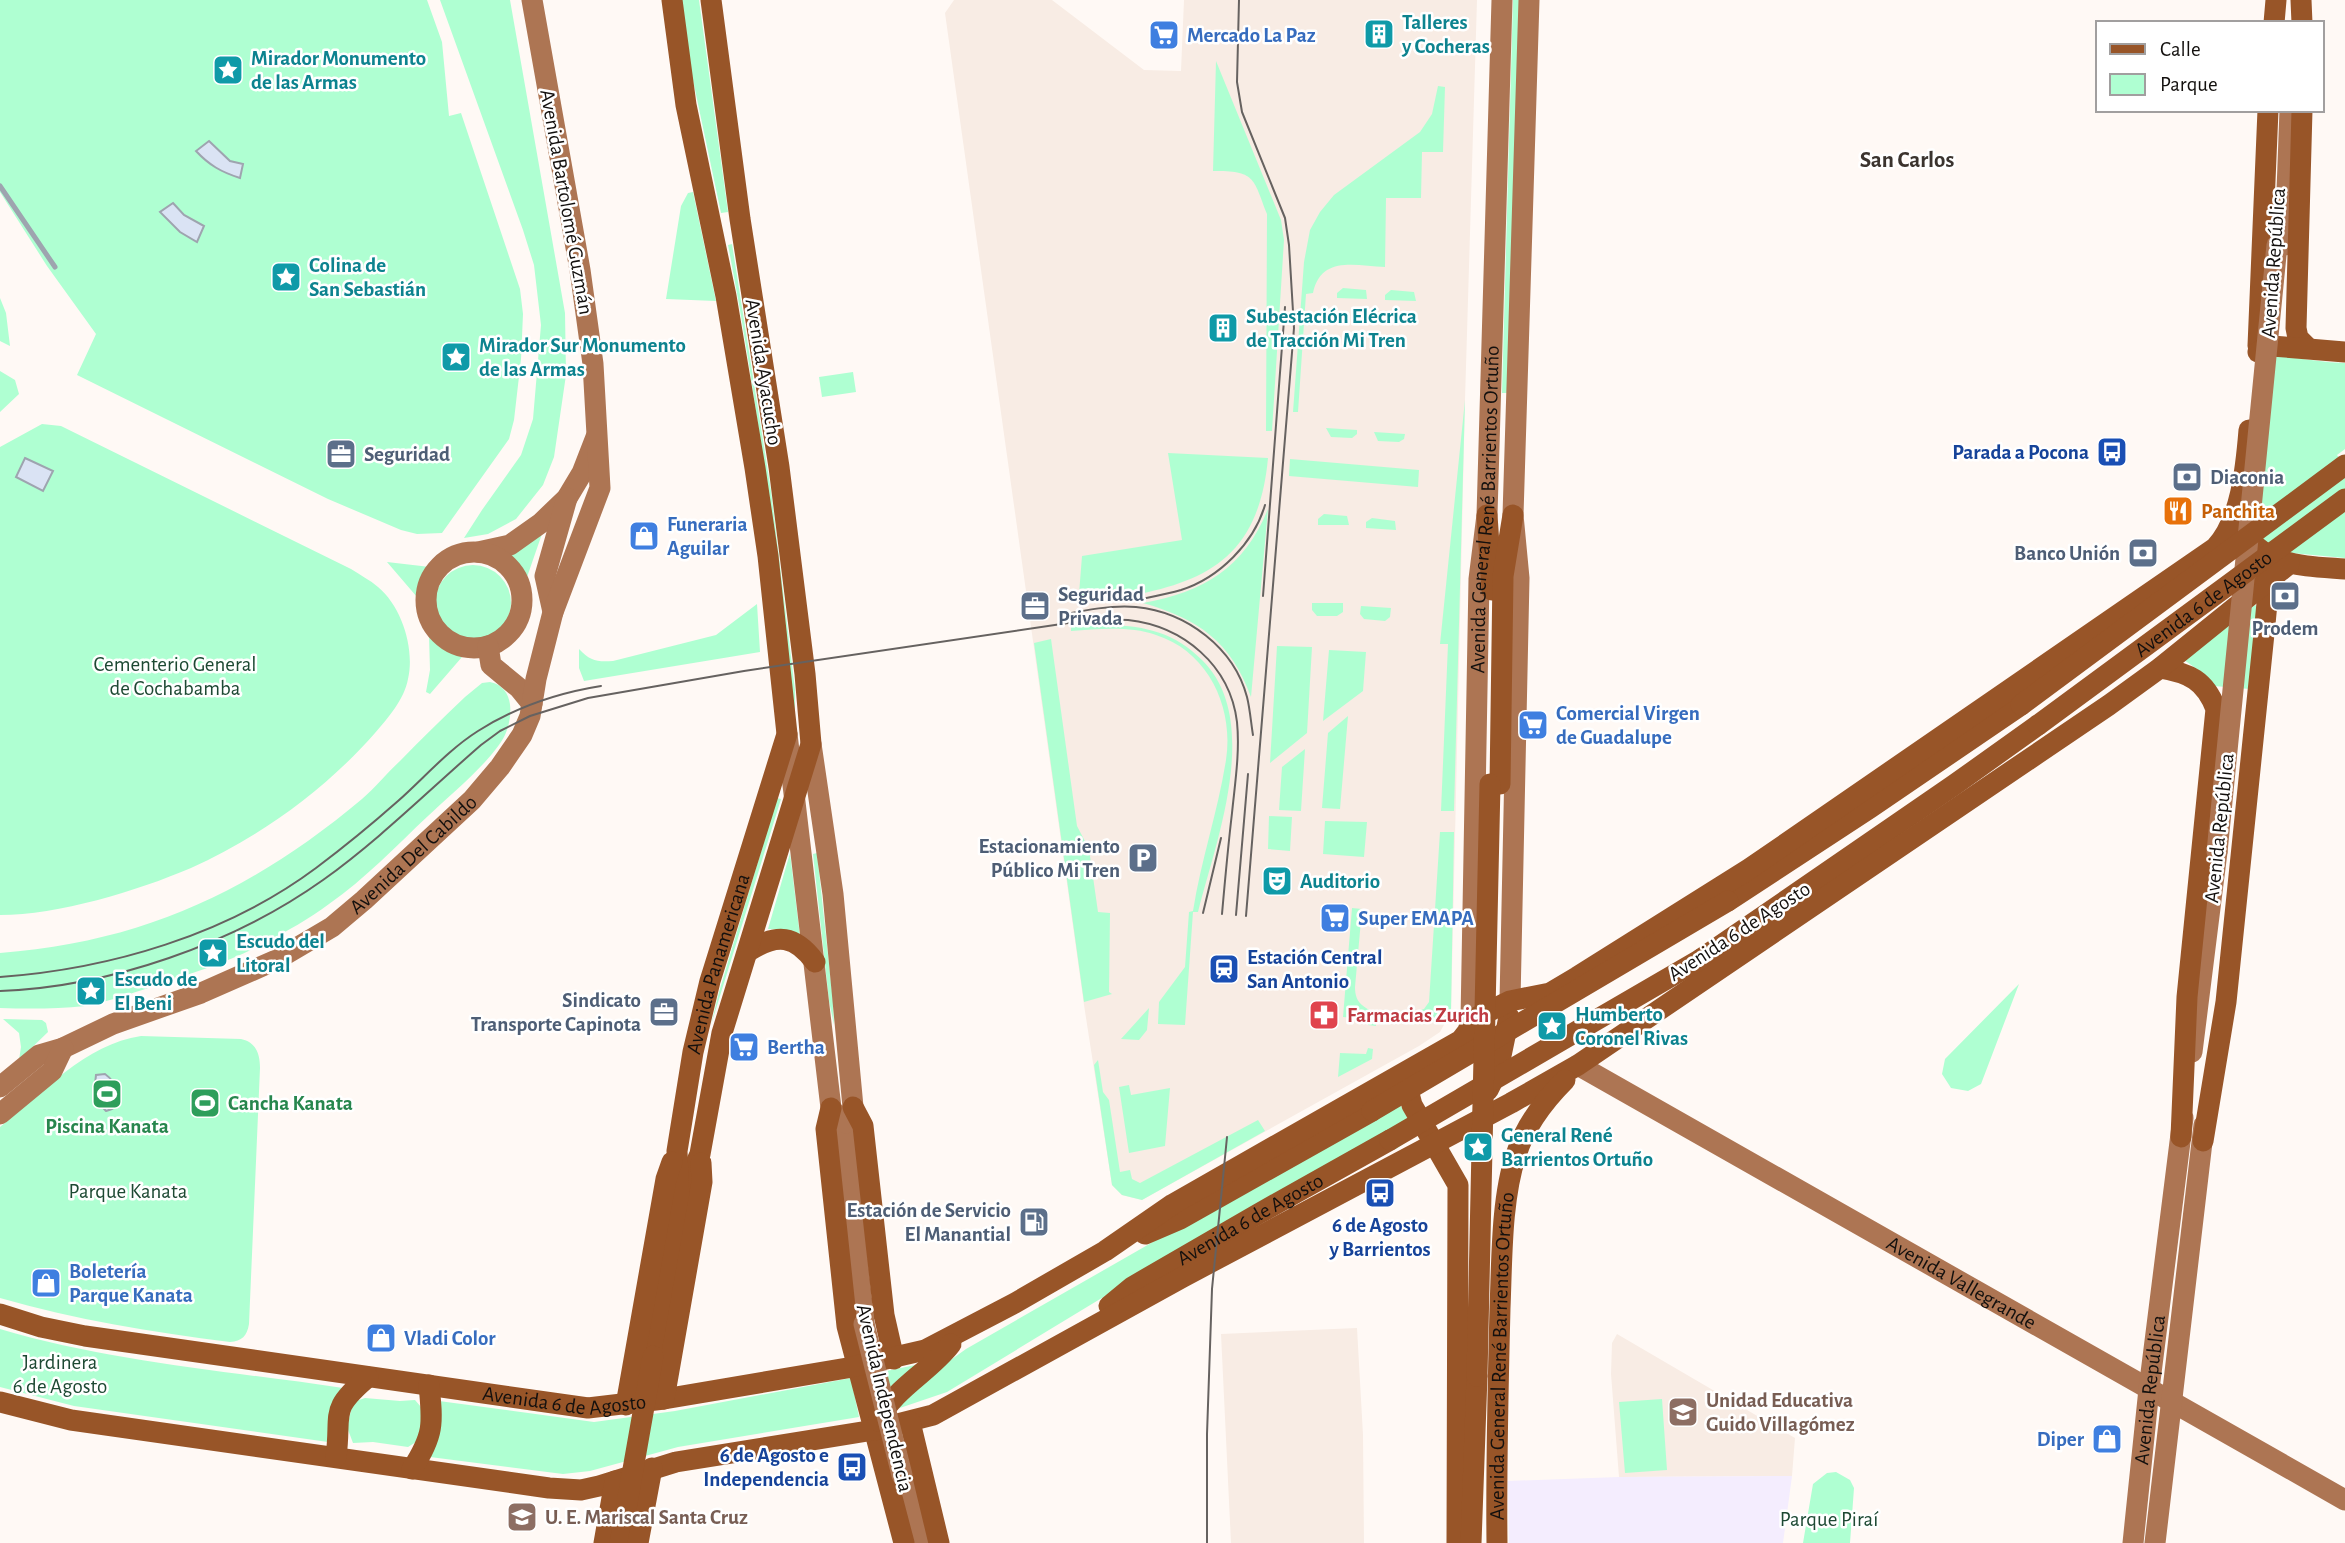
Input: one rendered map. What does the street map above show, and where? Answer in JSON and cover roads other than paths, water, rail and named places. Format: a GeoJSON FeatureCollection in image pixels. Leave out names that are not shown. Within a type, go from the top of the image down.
{"type":"FeatureCollection","features":[{"type":"Feature","properties":{"kind":"main road","name":"Avenida Bartolomé Guzmán"},"geometry":{"type":"LineString","coordinates":[[476,552],[510,545],[541,523],[567,498],[582,473],[597,434],[593,364],[580,270],[532,0]]}},
{"type":"Feature","properties":{"kind":"main road","name":"Avenida Ayacucho"},"geometry":{"type":"LineString","coordinates":[[672,0],[686,105],[726,296],[755,468],[768,555],[787,734]]}},
{"type":"Feature","properties":{"kind":"main road","name":"Avenida Ayacucho"},"geometry":{"type":"LineString","coordinates":[[711,0],[740,219],[779,467],[806,674],[811,744]]}},
{"type":"Feature","properties":{"kind":"main road","name":"Avenida General René Barrientos Ortuño"},"geometry":{"type":"LineString","coordinates":[[1471,1020],[1479,579],[1488,515],[1502,0]]}},
{"type":"Feature","properties":{"kind":"main road","name":"Avenida General René Barrientos Ortuño"},"geometry":{"type":"LineString","coordinates":[[1510,1001],[1519,578],[1513,515],[1529,0]]}},
{"type":"Feature","properties":{"kind":"main road"},"geometry":{"type":"LineString","coordinates":[[2274,21],[2278,0]]}},
{"type":"Feature","properties":{"kind":"main road"},"geometry":{"type":"LineString","coordinates":[[2278,0],[2281,21]]}},
{"type":"Feature","properties":{"kind":"main road"},"geometry":{"type":"LineString","coordinates":[[2295,21],[2299,0]]}},
{"type":"Feature","properties":{"kind":"main road"},"geometry":{"type":"LineString","coordinates":[[2299,0],[2302,21]]}},
{"type":"Feature","properties":{"kind":"main road","name":"Avenida República"},"geometry":{"type":"LineString","coordinates":[[2236,508],[2249,439],[2258,352],[2268,112]]}},
{"type":"Feature","properties":{"kind":"main road","name":"Avenida República"},"geometry":{"type":"LineString","coordinates":[[2281,112],[2281,245]]}},
{"type":"Feature","properties":{"kind":"main road","name":"Avenida República"},"geometry":{"type":"LineString","coordinates":[[2133,1543],[2149,1389],[2220,852],[2281,245],[2290,112]]}},
{"type":"Feature","properties":{"kind":"main road"},"geometry":{"type":"LineString","coordinates":[[2302,112],[2296,328],[2298,338],[2308,348]]}},
{"type":"Feature","properties":{"kind":"main road"},"geometry":{"type":"LineString","coordinates":[[2258,352],[2272,346],[2345,352]]}},
{"type":"Feature","properties":{"kind":"main road","name":"Avenida Del Cabildo"},"geometry":{"type":"LineString","coordinates":[[0,1087],[39,1055],[63,1048],[113,1024],[201,993],[276,960],[332,927],[390,876],[490,780],[522,735],[552,620],[600,488],[597,434]]}},
{"type":"Feature","properties":{"kind":"main road","name":"Avenida 6 de Agosto"},"geometry":{"type":"LineString","coordinates":[[1105,1251],[1180,1219],[1372,1111],[1728,901],[2021,705],[2345,465]]}},
{"type":"Feature","properties":{"kind":"main road"},"geometry":{"type":"LineString","coordinates":[[552,620],[545,576],[567,498]]}},
{"type":"Feature","properties":{"kind":"main road","name":"Avenida 6 de Agosto"},"geometry":{"type":"LineString","coordinates":[[1068,1339],[1132,1287],[1701,959],[2038,725],[2345,499]]}},
{"type":"Feature","properties":{"kind":"main road"},"geometry":{"type":"LineString","coordinates":[[2236,508],[2244,531],[2264,552],[2289,564],[2345,569]]}},
{"type":"Feature","properties":{"kind":"main road","name":"Avenida 6 de Agosto"},"geometry":{"type":"LineString","coordinates":[[0,1314],[41,1327],[85,1336],[588,1408],[626,1405],[858,1366],[925,1350],[1105,1251],[1173,1204],[1461,1040],[1468,1031],[1471,1020],[1510,1001],[1550,993],[1749,869],[2216,548],[2229,531],[2236,508]]}},
{"type":"Feature","properties":{"kind":"main road"},"geometry":{"type":"LineString","coordinates":[[1488,515],[1492,576],[1495,784]]}},
{"type":"Feature","properties":{"kind":"main road"},"geometry":{"type":"LineString","coordinates":[[1471,1543],[1480,1377],[1503,576],[1513,515]]}},
{"type":"Feature","properties":{"kind":"main road"},"geometry":{"type":"LineString","coordinates":[[2203,1141],[2226,1002],[2269,582],[2261,563],[2246,550],[2216,548]]}},
{"type":"Feature","properties":{"kind":"main road"},"geometry":{"type":"LineString","coordinates":[[508,634],[520,613],[520,589],[516,577],[499,560],[476,552],[452,558],[434,574],[429,585],[426,609],[436,629],[454,643],[465,647],[488,646],[508,634],[552,620]]}},
{"type":"Feature","properties":{"kind":"main road","name":"Avenida 6 de Agosto"},"geometry":{"type":"LineString","coordinates":[[0,1402],[71,1420],[549,1488],[581,1490],[676,1462],[874,1430],[933,1415],[1068,1339],[1578,1065],[2160,668],[2289,564]]}},
{"type":"Feature","properties":{"kind":"main road"},"geometry":{"type":"LineString","coordinates":[[520,589],[552,620]]}},
{"type":"Feature","properties":{"kind":"main road"},"geometry":{"type":"LineString","coordinates":[[488,646],[491,666],[519,688],[531,704]]}},
{"type":"Feature","properties":{"kind":"main road"},"geometry":{"type":"LineString","coordinates":[[2160,668],[2189,675],[2201,683],[2211,695],[2216,709],[2187,997],[2181,1137]]}},
{"type":"Feature","properties":{"kind":"main road","name":"Avenida Independencia"},"geometry":{"type":"LineString","coordinates":[[787,734],[816,962],[831,1108],[844,1127],[864,1324],[914,1541]]}},
{"type":"Feature","properties":{"kind":"main road","name":"Avenida Panamericana"},"geometry":{"type":"LineString","coordinates":[[620,1543],[679,1200],[677,1151],[693,1052],[710,981],[787,734]]}},
{"type":"Feature","properties":{"kind":"main road","name":"Avenida Panamericana"},"geometry":{"type":"LineString","coordinates":[[679,1200],[700,1154],[722,1033],[811,744]]}},
{"type":"Feature","properties":{"kind":"main road"},"geometry":{"type":"LineString","coordinates":[[811,744],[833,894],[853,1108],[863,1126],[884,1315],[894,1359]]}},
{"type":"Feature","properties":{"kind":"main road","name":"Avenida República"},"geometry":{"type":"LineString","coordinates":[[2155,1543],[2203,1141],[2220,852]]}},
{"type":"Feature","properties":{"kind":"main road"},"geometry":{"type":"LineString","coordinates":[[749,951],[765,941],[780,939],[797,943],[816,962]]}},
{"type":"Feature","properties":{"kind":"main road"},"geometry":{"type":"LineString","coordinates":[[1435,1143],[1470,1112],[1492,1086],[1508,1026],[1510,1001]]}},
{"type":"Feature","properties":{"kind":"main road"},"geometry":{"type":"LineString","coordinates":[[0,1114],[52,1071],[63,1048]]}},
{"type":"Feature","properties":{"kind":"main road","name":"Avenida General René Barrientos Ortuño"},"geometry":{"type":"LineString","coordinates":[[1497,1543],[1502,1256],[1509,1183],[1516,1154],[1529,1126],[1547,1098],[1578,1065]]}},
{"type":"Feature","properties":{"kind":"main road","name":"Avenida Vallegrande"},"geometry":{"type":"LineString","coordinates":[[1578,1065],[2345,1500]]}},
{"type":"Feature","properties":{"kind":"main road","name":"Avenida General René Barrientos Ortuño"},"geometry":{"type":"LineString","coordinates":[[1404,1073],[1412,1105],[1458,1185],[1457,1543]]}},
{"type":"Feature","properties":{"kind":"main road"},"geometry":{"type":"LineString","coordinates":[[831,1108],[826,1129],[846,1326],[874,1430],[914,1541]]}},
{"type":"Feature","properties":{"kind":"main road"},"geometry":{"type":"LineString","coordinates":[[844,1127],[853,1108]]}},
{"type":"Feature","properties":{"kind":"main road"},"geometry":{"type":"LineString","coordinates":[[626,1405],[666,1179],[677,1151]]}},
{"type":"Feature","properties":{"kind":"main road"},"geometry":{"type":"LineString","coordinates":[[664,1399],[702,1181],[700,1154]]}},
{"type":"Feature","properties":{"kind":"main road"},"geometry":{"type":"LineString","coordinates":[[874,1430],[881,1414],[904,1387],[943,1355],[958,1334]]}},
{"type":"Feature","properties":{"kind":"main road"},"geometry":{"type":"LineString","coordinates":[[336,1457],[339,1439],[337,1418],[341,1406],[347,1396],[368,1377]]}},
{"type":"Feature","properties":{"kind":"main road"},"geometry":{"type":"LineString","coordinates":[[1480,1377],[1481,1543]]}},
{"type":"Feature","properties":{"kind":"main road"},"geometry":{"type":"LineString","coordinates":[[412,1469],[422,1454],[431,1430],[429,1385]]}},
{"type":"Feature","properties":{"kind":"main road"},"geometry":{"type":"LineString","coordinates":[[910,1422],[940,1543]]}},
{"type":"Feature","properties":{"kind":"main road"},"geometry":{"type":"LineString","coordinates":[[638,1543],[652,1468]]}},
{"type":"Feature","properties":{"kind":"main road"},"geometry":{"type":"LineString","coordinates":[[604,1543],[615,1481]]}},
{"type":"Feature","properties":{"kind":"water"},"geometry":{"type":"Polygon","coordinates":[[[209,141],[230,161],[243,164],[240,178],[216,168],[196,151],[209,141]]]}},
{"type":"Feature","properties":{"kind":"water"},"geometry":{"type":"Polygon","coordinates":[[[173,203],[184,215],[204,226],[197,242],[180,232],[160,212],[173,203]]]}},
{"type":"Feature","properties":{"kind":"water"},"geometry":{"type":"Polygon","coordinates":[[[25,458],[53,471],[43,491],[16,477],[25,458]]]}},
{"type":"Feature","properties":{"kind":"water","name":"Piscina Kanata"},"geometry":{"type":"Polygon","coordinates":[[[105,1074],[114,1083],[119,1094],[117,1104],[106,1111],[97,1099],[95,1085],[96,1075],[105,1074]]]}},
{"type":"Feature","properties":{"kind":"waterway"},"geometry":{"type":"LineString","coordinates":[[0,186],[55,267]]}},
{"type":"Feature","properties":{"kind":"tram line"},"geometry":{"type":"LineString","coordinates":[[1239,0],[1237,82],[1242,112],[1285,218],[1294,328],[1246,916]]}},
{"type":"Feature","properties":{"kind":"tram line"},"geometry":{"type":"LineString","coordinates":[[1263,596],[1285,307]]}},
{"type":"Feature","properties":{"kind":"tram line"},"geometry":{"type":"LineString","coordinates":[[1128,602],[1181,590],[1209,577],[1244,545],[1253,533],[1265,505]]}},
{"type":"Feature","properties":{"kind":"tram line"},"geometry":{"type":"LineString","coordinates":[[1061,615],[1108,607],[1136,607],[1155,610],[1190,625],[1220,648],[1241,679],[1253,735]]}},
{"type":"Feature","properties":{"kind":"tram line"},"geometry":{"type":"LineString","coordinates":[[0,991],[42,988],[127,971],[169,958],[250,924],[288,903],[344,865],[481,745],[500,731],[530,716],[588,698],[744,671],[1075,622],[1128,620],[1167,630],[1200,652],[1214,666],[1225,683],[1233,701],[1238,745],[1222,914]]}},
{"type":"Feature","properties":{"kind":"tram line"},"geometry":{"type":"LineString","coordinates":[[0,977],[41,973],[125,957],[166,945],[244,912],[281,892],[316,868],[388,810],[478,731],[537,702],[601,686]]}},
{"type":"Feature","properties":{"kind":"tram line"},"geometry":{"type":"LineString","coordinates":[[1236,915],[1248,774]]}},
{"type":"Feature","properties":{"kind":"tram line"},"geometry":{"type":"LineString","coordinates":[[1203,913],[1221,838]]}},
{"type":"Feature","properties":{"kind":"tram line"},"geometry":{"type":"LineString","coordinates":[[1207,1543],[1207,1434],[1212,1289],[1227,1137]]}},
{"type":"Feature","properties":{"kind":"place","name":"Talleres y Cocheras"},"geometry":{"type":"Point","coordinates":[1379,34]}},
{"type":"Feature","properties":{"kind":"place","name":"Mercado La Paz"},"geometry":{"type":"Point","coordinates":[1164,35]}},
{"type":"Feature","properties":{"kind":"place","name":"Mirador Monumento de las Armas"},"geometry":{"type":"Point","coordinates":[228,70]}},
{"type":"Feature","properties":{"kind":"place","name":"Colina de San Sebastián"},"geometry":{"type":"Point","coordinates":[286,277]}},
{"type":"Feature","properties":{"kind":"place","name":"Subestación Elécrica de Tracción Mi Tren"},"geometry":{"type":"Point","coordinates":[1223,328]}},
{"type":"Feature","properties":{"kind":"place","name":"Mirador Sur Monumento de las Armas"},"geometry":{"type":"Point","coordinates":[456,357]}},
{"type":"Feature","properties":{"kind":"place","name":"Parada a Pocona"},"geometry":{"type":"Point","coordinates":[2112,452]}},
{"type":"Feature","properties":{"kind":"place","name":"Seguridad"},"geometry":{"type":"Point","coordinates":[341,454]}},
{"type":"Feature","properties":{"kind":"place","name":"Diaconia"},"geometry":{"type":"Point","coordinates":[2187,477]}},
{"type":"Feature","properties":{"kind":"place","name":"Panchita"},"geometry":{"type":"Point","coordinates":[2178,511]}},
{"type":"Feature","properties":{"kind":"place","name":"Funeraria Aguilar"},"geometry":{"type":"Point","coordinates":[644,536]}},
{"type":"Feature","properties":{"kind":"place","name":"Banco Unión"},"geometry":{"type":"Point","coordinates":[2143,553]}},
{"type":"Feature","properties":{"kind":"place","name":"Prodem"},"geometry":{"type":"Point","coordinates":[2285,596]}},
{"type":"Feature","properties":{"kind":"place","name":"Seguridad Privada"},"geometry":{"type":"Point","coordinates":[1035,606]}},
{"type":"Feature","properties":{"kind":"place","name":"Comercial Virgen de Guadalupe"},"geometry":{"type":"Point","coordinates":[1533,725]}},
{"type":"Feature","properties":{"kind":"place","name":"Estacionamiento Público Mi Tren"},"geometry":{"type":"Point","coordinates":[1143,858]}},
{"type":"Feature","properties":{"kind":"place","name":"Auditorio"},"geometry":{"type":"Point","coordinates":[1277,881]}},
{"type":"Feature","properties":{"kind":"place","name":"Super EMAPA"},"geometry":{"type":"Point","coordinates":[1335,918]}},
{"type":"Feature","properties":{"kind":"place","name":"Escudo del Litoral"},"geometry":{"type":"Point","coordinates":[213,953]}},
{"type":"Feature","properties":{"kind":"place","name":"Estación Central San Antonio"},"geometry":{"type":"Point","coordinates":[1224,969]}},
{"type":"Feature","properties":{"kind":"place","name":"Escudo de El Beni"},"geometry":{"type":"Point","coordinates":[91,991]}},
{"type":"Feature","properties":{"kind":"place","name":"Sindicato Transporte Capinota"},"geometry":{"type":"Point","coordinates":[664,1012]}},
{"type":"Feature","properties":{"kind":"place","name":"Farmacias Zurich"},"geometry":{"type":"Point","coordinates":[1324,1015]}},
{"type":"Feature","properties":{"kind":"place","name":"Humberto Coronel Rivas"},"geometry":{"type":"Point","coordinates":[1552,1026]}},
{"type":"Feature","properties":{"kind":"place","name":"Bertha"},"geometry":{"type":"Point","coordinates":[744,1047]}},
{"type":"Feature","properties":{"kind":"place","name":"Piscina Kanata"},"geometry":{"type":"Point","coordinates":[107,1094]}},
{"type":"Feature","properties":{"kind":"place","name":"Cancha Kanata"},"geometry":{"type":"Point","coordinates":[205,1103]}},
{"type":"Feature","properties":{"kind":"place","name":"General René Barrientos Ortuño"},"geometry":{"type":"Point","coordinates":[1478,1147]}},
{"type":"Feature","properties":{"kind":"place","name":"6 de Agosto y Barrientos"},"geometry":{"type":"Point","coordinates":[1380,1193]}},
{"type":"Feature","properties":{"kind":"place","name":"Estación de Servicio El Manantial"},"geometry":{"type":"Point","coordinates":[1034,1222]}},
{"type":"Feature","properties":{"kind":"place","name":"Boletería Parque Kanata"},"geometry":{"type":"Point","coordinates":[46,1283]}},
{"type":"Feature","properties":{"kind":"place","name":"Vladi Color"},"geometry":{"type":"Point","coordinates":[381,1338]}},
{"type":"Feature","properties":{"kind":"place","name":"Unidad Educativa Guido Villagómez"},"geometry":{"type":"Point","coordinates":[1683,1412]}},
{"type":"Feature","properties":{"kind":"place","name":"Diper"},"geometry":{"type":"Point","coordinates":[2107,1439]}},
{"type":"Feature","properties":{"kind":"place","name":"6 de Agosto e Independencia"},"geometry":{"type":"Point","coordinates":[852,1467]}},
{"type":"Feature","properties":{"kind":"place","name":"U. E. Mariscal Santa Cruz"},"geometry":{"type":"Point","coordinates":[522,1517]}},
{"type":"Feature","properties":{"kind":"district","name":"San Carlos"},"geometry":{"type":"Point","coordinates":[1907,159]}},
{"type":"Feature","properties":{"kind":"park label","name":"Cementerio General de Cochabamba"},"geometry":{"type":"Point","coordinates":[175,676]}},
{"type":"Feature","properties":{"kind":"park label","name":"Parque Kanata"},"geometry":{"type":"Point","coordinates":[128,1191]}},
{"type":"Feature","properties":{"kind":"park label","name":"Jardinera 6 de Agosto"},"geometry":{"type":"Point","coordinates":[60,1374]}},
{"type":"Feature","properties":{"kind":"park label","name":"Parque Piraí"},"geometry":{"type":"Point","coordinates":[1829,1519]}}]}
